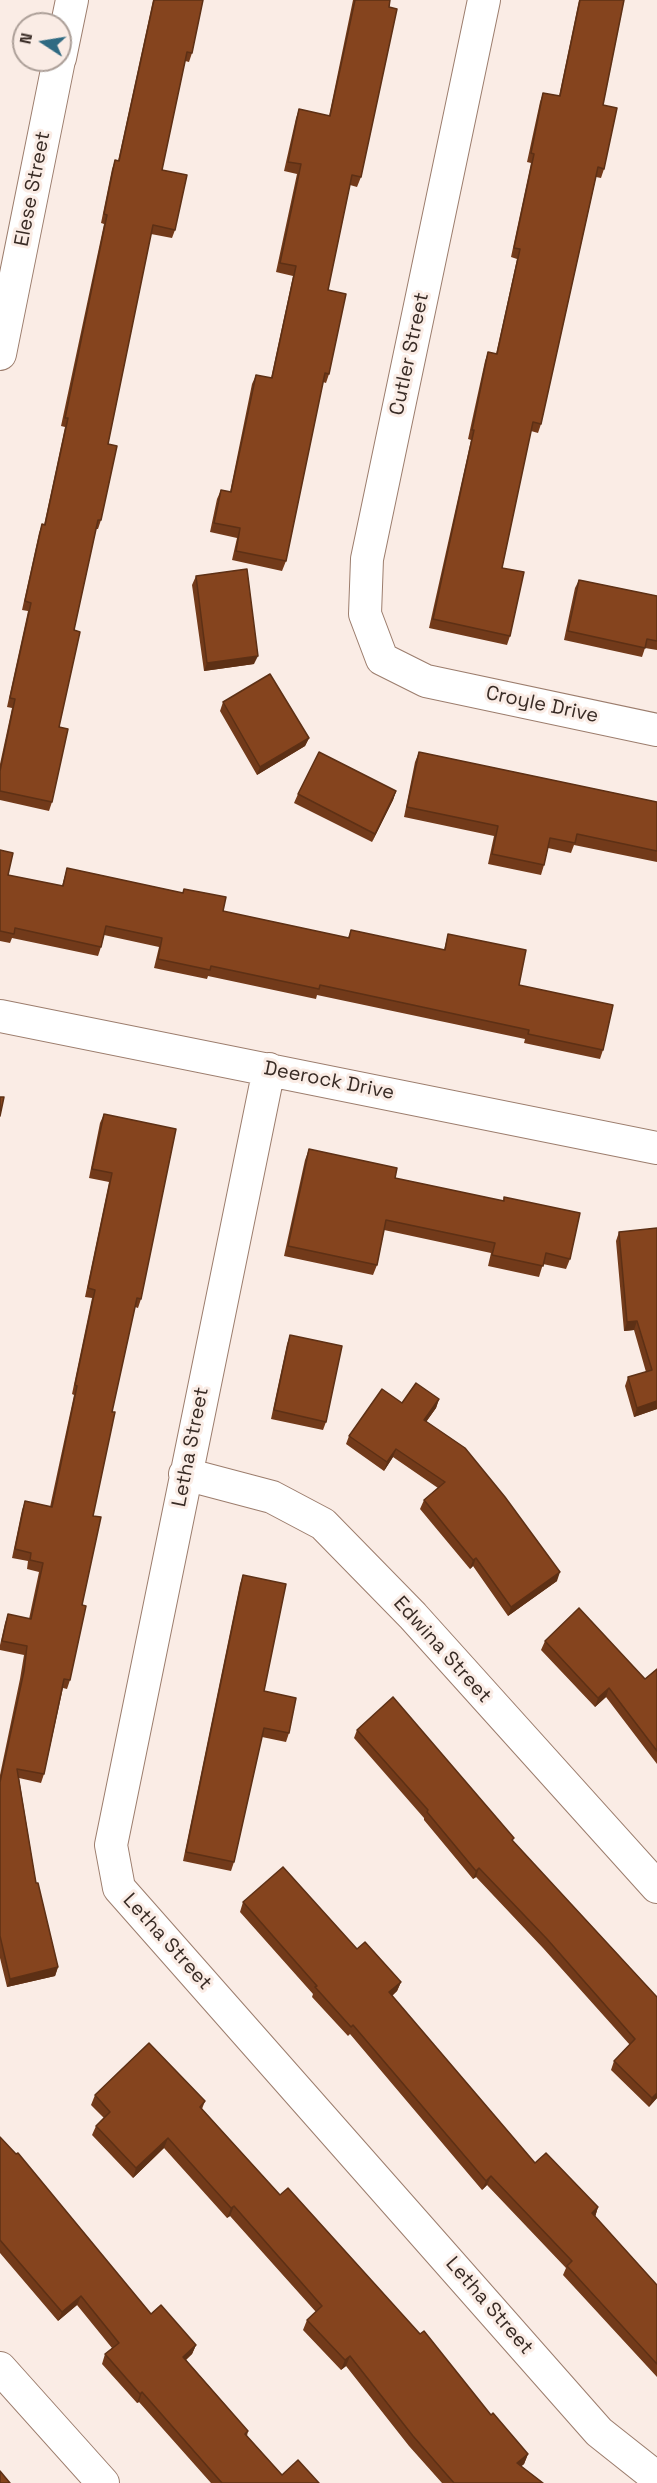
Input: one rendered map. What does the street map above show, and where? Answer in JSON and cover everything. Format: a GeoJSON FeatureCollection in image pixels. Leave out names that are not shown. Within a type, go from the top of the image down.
{"type":"FeatureCollection","features":[{"type":"Feature","properties":{"kind":"street","name":"Cutler Street"},"geometry":{"type":"LineString","coordinates":[[426,681],[382,659],[365,614],[367,559],[484,0]]}},
{"type":"Feature","properties":{"kind":"street","name":"Elese Street"},"geometry":{"type":"LineString","coordinates":[[0,354],[57,72]]}},
{"type":"Feature","properties":{"kind":"street","name":"Croyle Drive"},"geometry":{"type":"LineString","coordinates":[[426,681],[657,730]]}},
{"type":"Feature","properties":{"kind":"street","name":"Deerock Drive"},"geometry":{"type":"LineString","coordinates":[[0,1016],[657,1148]]}},
{"type":"Feature","properties":{"kind":"street","name":"Letha Street"},"geometry":{"type":"LineString","coordinates":[[269,1069],[111,1845],[119,1888],[599,2432],[657,2478]]}},
{"type":"Feature","properties":{"kind":"street","name":"Edwina Street"},"geometry":{"type":"LineString","coordinates":[[185,1473],[272,1497],[323,1524],[412,1616],[657,1887]]}},
{"type":"Feature","properties":{"kind":"street"},"geometry":{"type":"LineString","coordinates":[[0,2368],[103,2483]]}},
{"type":"Feature","properties":{"kind":"building"},"geometry":{"type":"Polygon","coordinates":[[[154,0],[203,0],[192,53],[187,52],[162,170],[187,175],[175,230],[153,225],[108,444],[117,446],[74,630],[80,632],[59,727],[68,729],[52,802],[0,791],[0,771],[15,699],[10,698],[31,603],[25,601],[42,524],[45,525],[68,418],[65,418],[107,215],[104,214],[115,160],[119,161],[154,0]]]}},
{"type":"Feature","properties":{"kind":"building"},"geometry":{"type":"Polygon","coordinates":[[[355,0],[390,0],[389,7],[397,9],[361,177],[352,175],[328,290],[346,294],[329,374],[325,373],[286,561],[236,551],[240,528],[214,523],[221,490],[231,492],[256,375],[272,378],[296,266],[280,263],[301,164],[288,162],[299,109],[330,116],[355,0]]]}},
{"type":"Feature","properties":{"kind":"building"},"geometry":{"type":"Polygon","coordinates":[[[580,0],[624,0],[603,105],[617,108],[604,169],[598,167],[541,424],[533,422],[502,568],[524,572],[510,636],[433,619],[474,430],[472,430],[488,352],[497,354],[520,249],[514,248],[534,154],[531,153],[543,93],[560,96],[580,0]]]}},
{"type":"Feature","properties":{"kind":"building"},"geometry":{"type":"Polygon","coordinates":[[[247,569],[258,656],[207,663],[196,576],[247,569]]]}},
{"type":"Feature","properties":{"kind":"building"},"geometry":{"type":"Polygon","coordinates":[[[579,580],[657,596],[657,641],[647,639],[645,648],[568,631],[579,580]]]}},
{"type":"Feature","properties":{"kind":"building"},"geometry":{"type":"Polygon","coordinates":[[[270,674],[309,738],[260,767],[223,702],[270,674]]]}},
{"type":"Feature","properties":{"kind":"building"},"geometry":{"type":"Polygon","coordinates":[[[319,752],[396,791],[375,834],[298,794],[319,752]]]}},
{"type":"Feature","properties":{"kind":"building"},"geometry":{"type":"Polygon","coordinates":[[[419,752],[657,802],[657,851],[577,834],[575,843],[550,838],[544,865],[492,854],[498,826],[407,807],[419,752]]]}},
{"type":"Feature","properties":{"kind":"building"},"geometry":{"type":"Polygon","coordinates":[[[0,850],[13,853],[8,875],[63,886],[67,868],[183,893],[184,889],[226,897],[223,911],[349,938],[351,930],[445,950],[448,934],[526,950],[519,985],[613,1005],[603,1050],[528,1034],[529,1030],[320,985],[319,989],[211,966],[210,970],[158,959],[162,938],[106,926],[101,947],[15,928],[14,934],[0,931],[0,850]]]}},
{"type":"Feature","properties":{"kind":"building"},"geometry":{"type":"Polygon","coordinates":[[[0,1097],[4,1097],[0,1116],[0,1097]]]}},
{"type":"Feature","properties":{"kind":"building"},"geometry":{"type":"Polygon","coordinates":[[[104,1114],[176,1129],[141,1299],[137,1298],[112,1412],[115,1412],[93,1516],[101,1517],[82,1605],[86,1606],[70,1680],[64,1679],[44,1774],[17,1769],[36,1883],[38,1883],[58,1967],[10,1979],[0,1936],[0,1782],[24,1671],[27,1646],[2,1641],[8,1614],[31,1619],[43,1563],[30,1560],[31,1553],[15,1549],[25,1501],[52,1507],[77,1386],[75,1385],[95,1290],[88,1288],[112,1173],[92,1169],[104,1114]]]}},
{"type":"Feature","properties":{"kind":"building"},"geometry":{"type":"Polygon","coordinates":[[[309,1149],[397,1168],[395,1178],[504,1201],[504,1197],[580,1213],[570,1259],[546,1253],[543,1266],[492,1255],[495,1243],[386,1220],[377,1265],[288,1246],[309,1149]]]}},
{"type":"Feature","properties":{"kind":"building"},"geometry":{"type":"Polygon","coordinates":[[[657,1228],[657,1401],[637,1408],[628,1377],[652,1370],[637,1321],[627,1322],[619,1232],[657,1228]]]}},
{"type":"Feature","properties":{"kind":"building"},"geometry":{"type":"Polygon","coordinates":[[[290,1335],[342,1346],[326,1422],[274,1410],[290,1335]]]}},
{"type":"Feature","properties":{"kind":"building"},"geometry":{"type":"Polygon","coordinates":[[[416,1383],[439,1399],[424,1420],[465,1448],[505,1497],[560,1572],[511,1607],[476,1558],[473,1560],[424,1500],[445,1482],[396,1449],[387,1462],[349,1436],[382,1389],[402,1403],[416,1383]]]}},
{"type":"Feature","properties":{"kind":"building"},"geometry":{"type":"Polygon","coordinates":[[[243,1575],[286,1584],[264,1691],[296,1698],[289,1733],[264,1728],[234,1862],[186,1852],[243,1575]]]}},
{"type":"Feature","properties":{"kind":"building"},"geometry":{"type":"Polygon","coordinates":[[[579,1608],[645,1679],[657,1669],[657,1751],[609,1688],[598,1698],[545,1641],[579,1608]]]}},
{"type":"Feature","properties":{"kind":"building"},"geometry":{"type":"Polygon","coordinates":[[[393,1697],[514,1838],[512,1840],[657,1997],[657,2093],[652,2098],[614,2061],[635,2039],[547,1939],[479,1868],[476,1871],[427,1812],[428,1810],[357,1730],[393,1697]]]}},
{"type":"Feature","properties":{"kind":"building"},"geometry":{"type":"Polygon","coordinates":[[[283,1867],[357,1949],[365,1942],[401,1982],[389,1992],[535,2163],[546,2153],[598,2207],[592,2213],[657,2285],[657,2364],[567,2266],[572,2261],[491,2176],[486,2181],[353,2025],[351,2027],[315,1987],[317,1986],[243,1902],[283,1867]]]}},
{"type":"Feature","properties":{"kind":"building"},"geometry":{"type":"Polygon","coordinates":[[[149,2043],[205,2101],[200,2107],[280,2195],[288,2188],[420,2334],[424,2331],[491,2415],[493,2413],[528,2454],[517,2463],[543,2483],[454,2483],[413,2436],[350,2356],[345,2360],[307,2320],[322,2306],[234,2206],[231,2208],[168,2138],[136,2168],[96,2126],[110,2112],[95,2095],[149,2043]]]}},
{"type":"Feature","properties":{"kind":"building"},"geometry":{"type":"Polygon","coordinates":[[[0,2137],[16,2154],[18,2153],[151,2314],[161,2305],[196,2345],[183,2357],[248,2431],[245,2434],[282,2475],[298,2460],[319,2483],[222,2483],[142,2392],[140,2394],[105,2354],[119,2343],[81,2296],[62,2312],[0,2240],[0,2137]]]}},
{"type":"Feature","properties":{"kind":"building"},"geometry":{"type":"Polygon","coordinates":[[[0,2471],[10,2483],[0,2483],[0,2471]]]}}]}
